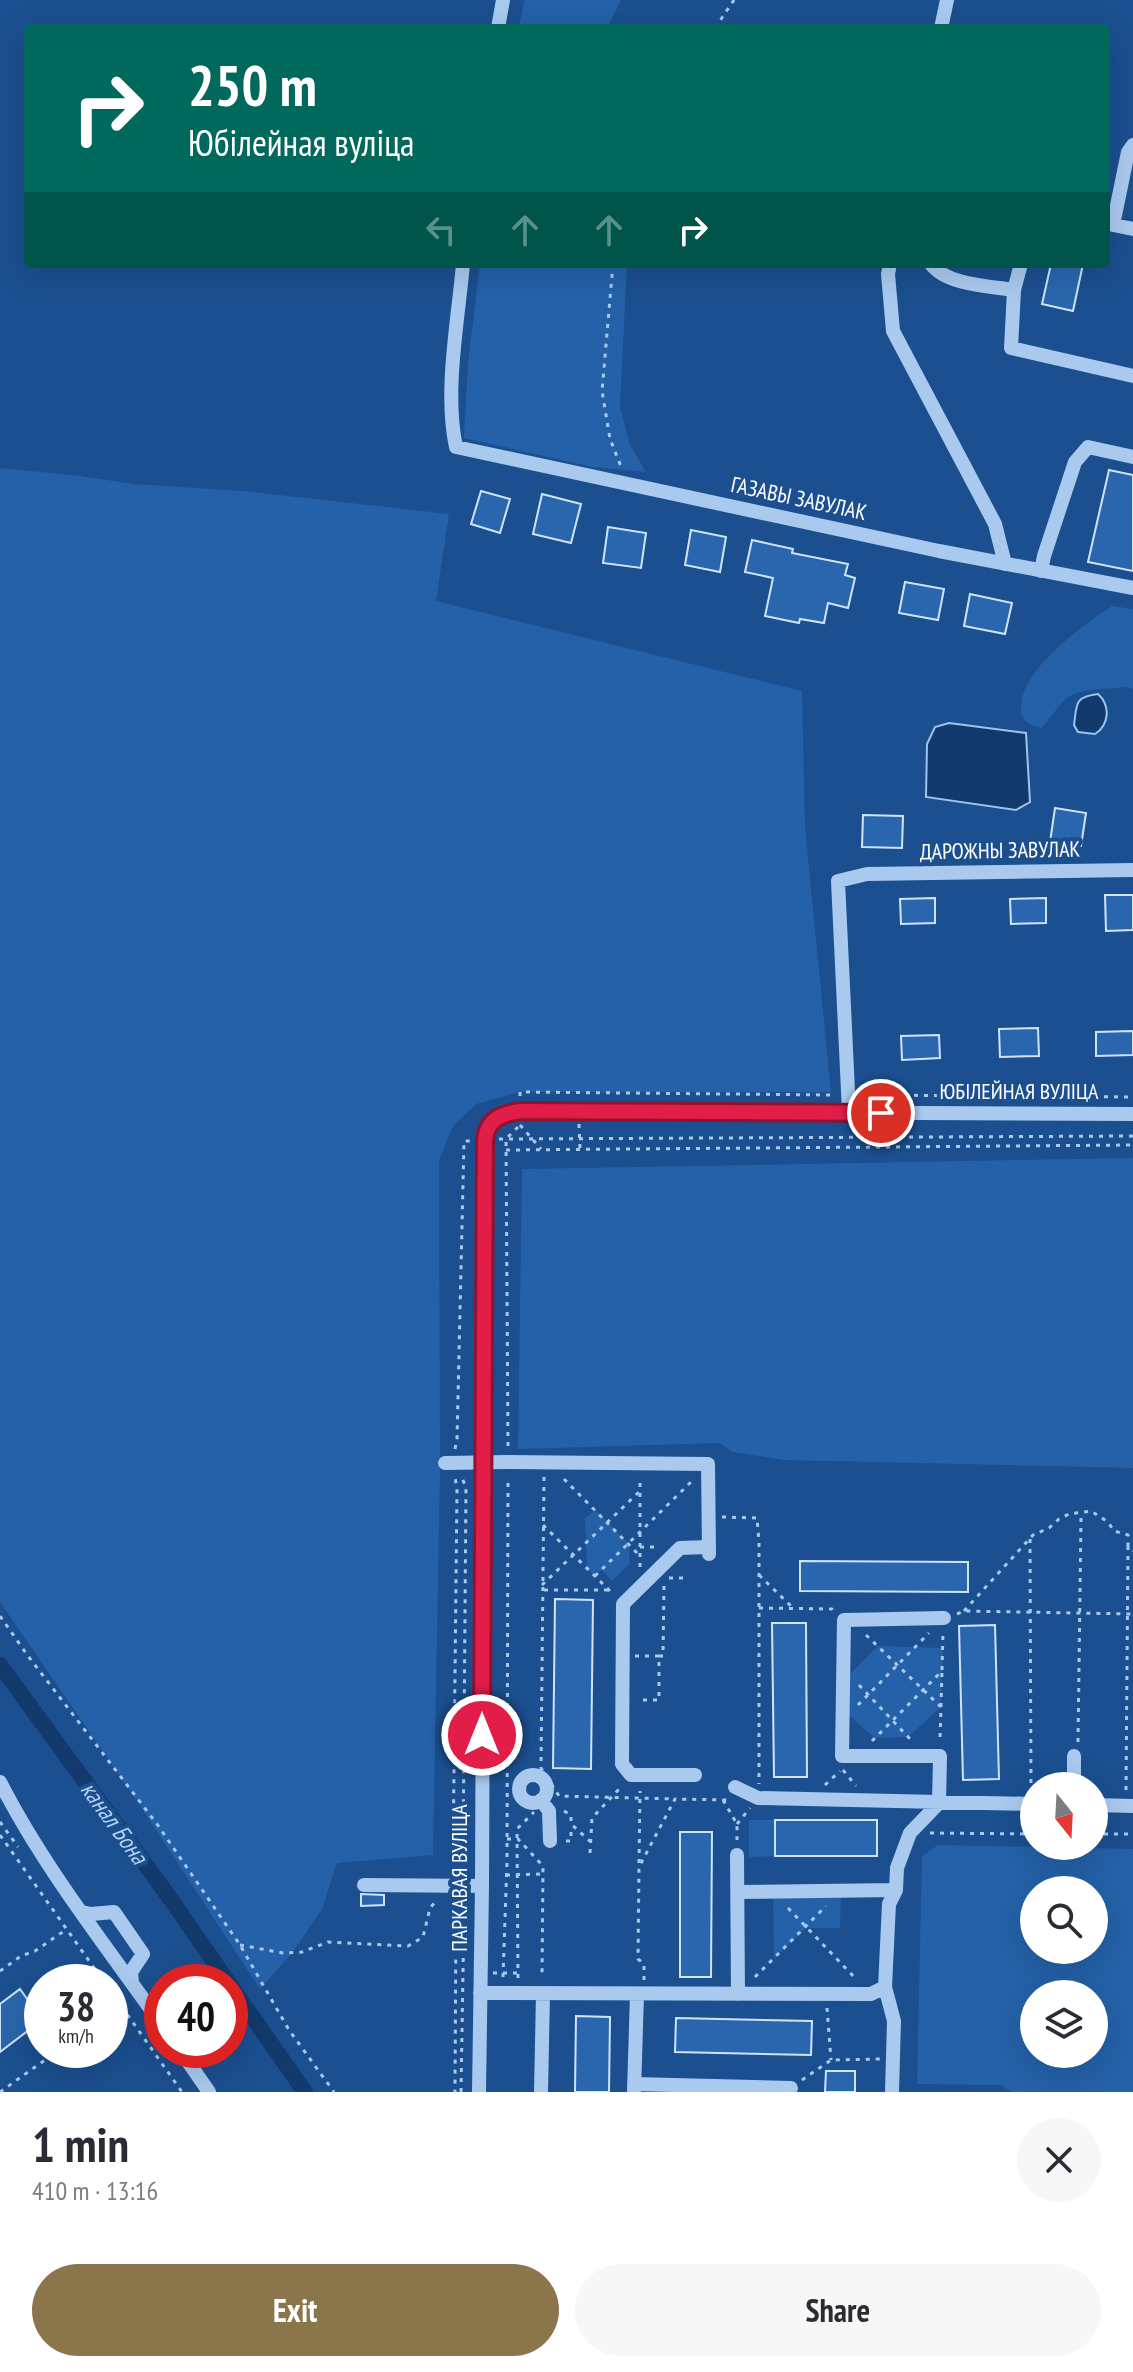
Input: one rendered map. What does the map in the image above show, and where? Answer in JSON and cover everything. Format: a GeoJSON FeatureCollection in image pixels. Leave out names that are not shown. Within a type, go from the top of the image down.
{"type":"FeatureCollection","features":[{"type":"Feature","properties":{"kind":"street"},"geometry":{"type":"LineString","coordinates":[[499,24],[503,0]]}},
{"type":"Feature","properties":{"kind":"street"},"geometry":{"type":"LineString","coordinates":[[942,24],[947,0]]}},
{"type":"Feature","properties":{"kind":"street"},"geometry":{"type":"LineString","coordinates":[[1133,145],[1128,152],[1113,225],[1133,229]]}},
{"type":"Feature","properties":{"kind":"street"},"geometry":{"type":"LineString","coordinates":[[1110,183],[1121,185]]}},
{"type":"Feature","properties":{"kind":"street","name":"ГАЗАВЫ ЗАВУЛАК"},"geometry":{"type":"LineString","coordinates":[[463,268],[452,398],[456,447],[1005,564],[1133,588]]}},
{"type":"Feature","properties":{"kind":"street"},"geometry":{"type":"LineString","coordinates":[[889,268],[893,331],[995,524],[1005,564]]}},
{"type":"Feature","properties":{"kind":"street"},"geometry":{"type":"LineString","coordinates":[[934,268],[952,279],[1014,290]]}},
{"type":"Feature","properties":{"kind":"street"},"geometry":{"type":"LineString","coordinates":[[1020,268],[1014,290],[1011,348],[1133,376]]}},
{"type":"Feature","properties":{"kind":"street"},"geometry":{"type":"LineString","coordinates":[[1041,571],[1075,462],[1088,447],[1133,457]]}},
{"type":"Feature","properties":{"kind":"street","name":"ДАРОЖНЫ ЗАВУЛАК"},"geometry":{"type":"LineString","coordinates":[[849,1095],[838,881],[867,874],[1133,870]]}},
{"type":"Feature","properties":{"kind":"street"},"geometry":{"type":"LineString","coordinates":[[849,1095],[849,1112]]}},
{"type":"Feature","properties":{"kind":"street","name":"ЮБІЛЕЙНАЯ ВУЛІЦА"},"geometry":{"type":"LineString","coordinates":[[520,1118],[579,1112],[1133,1114]]}},
{"type":"Feature","properties":{"kind":"street","name":"ПАРКАВАЯ ВУЛІЦА"},"geometry":{"type":"LineString","coordinates":[[479,2092],[486,1132],[496,1117],[520,1118]]}},
{"type":"Feature","properties":{"kind":"street"},"geometry":{"type":"LineString","coordinates":[[454,1463],[708,1464],[709,1551],[680,1548],[623,1604],[622,1764],[635,1776],[695,1775]]}},
{"type":"Feature","properties":{"kind":"street"},"geometry":{"type":"LineString","coordinates":[[939,1803],[933,1756],[842,1756],[843,1667],[847,1620],[944,1618]]}},
{"type":"Feature","properties":{"kind":"street"},"geometry":{"type":"LineString","coordinates":[[1075,1772],[1076,1749]]}},
{"type":"Feature","properties":{"kind":"street"},"geometry":{"type":"LineString","coordinates":[[545,1806],[527,1802],[519,1791],[523,1778],[532,1771],[546,1784],[545,1806],[550,1841]]}},
{"type":"Feature","properties":{"kind":"street"},"geometry":{"type":"LineString","coordinates":[[0,1782],[16,1813],[144,2000]]}},
{"type":"Feature","properties":{"kind":"street"},"geometry":{"type":"LineString","coordinates":[[735,1787],[758,1798],[939,1803],[1020,1800]]}},
{"type":"Feature","properties":{"kind":"street"},"geometry":{"type":"LineString","coordinates":[[1108,1803],[1130,1801]]}},
{"type":"Feature","properties":{"kind":"street"},"geometry":{"type":"LineString","coordinates":[[892,2092],[894,2021],[878,1991],[889,1904],[896,1890],[897,1868],[910,1833],[939,1803]]}},
{"type":"Feature","properties":{"kind":"street"},"geometry":{"type":"LineString","coordinates":[[737,1855],[738,1994]]}},
{"type":"Feature","properties":{"kind":"street"},"geometry":{"type":"LineString","coordinates":[[364,1885],[450,1890],[482,1886]]}},
{"type":"Feature","properties":{"kind":"street"},"geometry":{"type":"LineString","coordinates":[[738,1892],[896,1890]]}},
{"type":"Feature","properties":{"kind":"street"},"geometry":{"type":"LineString","coordinates":[[82,1912],[114,1912],[143,1954],[131,1972],[135,1988]]}},
{"type":"Feature","properties":{"kind":"street"},"geometry":{"type":"LineString","coordinates":[[480,1993],[826,1994],[878,1991]]}},
{"type":"Feature","properties":{"kind":"street"},"geometry":{"type":"LineString","coordinates":[[541,2092],[543,1994]]}},
{"type":"Feature","properties":{"kind":"street"},"geometry":{"type":"LineString","coordinates":[[640,1994],[634,2088],[791,2088]]}},
{"type":"Feature","properties":{"kind":"street"},"geometry":{"type":"LineString","coordinates":[[192,2068],[209,2092]]}},
{"type":"Feature","properties":{"kind":"path"},"geometry":{"type":"LineString","coordinates":[[718,24],[734,0]]}},
{"type":"Feature","properties":{"kind":"path"},"geometry":{"type":"LineString","coordinates":[[613,268],[602,391],[610,439],[629,485]]}},
{"type":"Feature","properties":{"kind":"path"},"geometry":{"type":"LineString","coordinates":[[520,1092],[1133,1097]]}},
{"type":"Feature","properties":{"kind":"path"},"geometry":{"type":"LineString","coordinates":[[579,1112],[580,1148]]}},
{"type":"Feature","properties":{"kind":"path"},"geometry":{"type":"LineString","coordinates":[[520,1118],[531,1139],[541,1149]]}},
{"type":"Feature","properties":{"kind":"path"},"geometry":{"type":"LineString","coordinates":[[497,1993],[504,1973],[507,1839],[506,1139],[1133,1136]]}},
{"type":"Feature","properties":{"kind":"path"},"geometry":{"type":"LineString","coordinates":[[455,2092],[456,1912],[450,1890],[457,1489],[454,1463],[464,1141],[473,1141]]}},
{"type":"Feature","properties":{"kind":"path"},"geometry":{"type":"LineString","coordinates":[[506,1150],[1133,1145]]}},
{"type":"Feature","properties":{"kind":"path"},"geometry":{"type":"LineString","coordinates":[[240,1945],[283,1953],[302,1952],[328,1942],[408,1946],[423,1937],[430,1908],[450,1890],[463,1862],[466,1487],[454,1463]]}},
{"type":"Feature","properties":{"kind":"path"},"geometry":{"type":"LineString","coordinates":[[578,1476],[562,1477],[640,1556]]}},
{"type":"Feature","properties":{"kind":"path"},"geometry":{"type":"LineString","coordinates":[[640,1476],[640,1586]]}},
{"type":"Feature","properties":{"kind":"path"},"geometry":{"type":"LineString","coordinates":[[553,1477],[544,1477],[542,1524],[541,1768],[559,1796]]}},
{"type":"Feature","properties":{"kind":"path"},"geometry":{"type":"LineString","coordinates":[[595,1576],[693,1477],[700,1484]]}},
{"type":"Feature","properties":{"kind":"path"},"geometry":{"type":"LineString","coordinates":[[542,1587],[640,1491]]}},
{"type":"Feature","properties":{"kind":"path"},"geometry":{"type":"LineString","coordinates":[[964,1611],[1033,1535],[1069,1514],[1091,1511],[1108,1522],[1114,1531],[1128,1535],[1130,1801]]}},
{"type":"Feature","properties":{"kind":"path"},"geometry":{"type":"LineString","coordinates":[[518,1981],[517,1829],[534,1812],[559,1796],[758,1798],[757,1518],[709,1517]]}},
{"type":"Feature","properties":{"kind":"path"},"geometry":{"type":"LineString","coordinates":[[1076,1749],[1081,1518]]}},
{"type":"Feature","properties":{"kind":"path"},"geometry":{"type":"LineString","coordinates":[[542,1524],[623,1604]]}},
{"type":"Feature","properties":{"kind":"path"},"geometry":{"type":"LineString","coordinates":[[1030,1539],[1032,1772]]}},
{"type":"Feature","properties":{"kind":"path"},"geometry":{"type":"LineString","coordinates":[[1128,1546],[1133,1551]]}},
{"type":"Feature","properties":{"kind":"path"},"geometry":{"type":"LineString","coordinates":[[759,1575],[793,1608]]}},
{"type":"Feature","properties":{"kind":"path"},"geometry":{"type":"LineString","coordinates":[[623,1656],[663,1656],[664,1578]]}},
{"type":"Feature","properties":{"kind":"path"},"geometry":{"type":"LineString","coordinates":[[542,1587],[608,1590]]}},
{"type":"Feature","properties":{"kind":"path"},"geometry":{"type":"LineString","coordinates":[[759,1608],[832,1609],[941,1707]]}},
{"type":"Feature","properties":{"kind":"path"},"geometry":{"type":"LineString","coordinates":[[842,1721],[944,1618],[964,1611],[1133,1614]]}},
{"type":"Feature","properties":{"kind":"path"},"geometry":{"type":"LineString","coordinates":[[0,1616],[157,1824],[240,1945],[289,2030],[334,2092]]}},
{"type":"Feature","properties":{"kind":"path"},"geometry":{"type":"LineString","coordinates":[[933,1756],[941,1707],[944,1618]]}},
{"type":"Feature","properties":{"kind":"path"},"geometry":{"type":"LineString","coordinates":[[622,1699],[659,1700],[659,1656]]}},
{"type":"Feature","properties":{"kind":"path"},"geometry":{"type":"LineString","coordinates":[[843,1667],[892,1720],[933,1756]]}},
{"type":"Feature","properties":{"kind":"path"},"geometry":{"type":"LineString","coordinates":[[808,1800],[858,1756],[942,1671]]}},
{"type":"Feature","properties":{"kind":"path"},"geometry":{"type":"LineString","coordinates":[[842,1769],[857,1786]]}},
{"type":"Feature","properties":{"kind":"path"},"geometry":{"type":"LineString","coordinates":[[590,1853],[592,1818],[635,1776],[640,1798],[638,1959],[644,1964],[640,1994]]}},
{"type":"Feature","properties":{"kind":"path"},"geometry":{"type":"LineString","coordinates":[[639,1867],[675,1799]]}},
{"type":"Feature","properties":{"kind":"path"},"geometry":{"type":"LineString","coordinates":[[723,1800],[737,1824],[737,1855]]}},
{"type":"Feature","properties":{"kind":"path"},"geometry":{"type":"LineString","coordinates":[[545,1806],[571,1815],[571,1824],[591,1842]]}},
{"type":"Feature","properties":{"kind":"path"},"geometry":{"type":"LineString","coordinates":[[910,1833],[1020,1834]]}},
{"type":"Feature","properties":{"kind":"path"},"geometry":{"type":"LineString","coordinates":[[1108,1834],[1133,1834]]}},
{"type":"Feature","properties":{"kind":"path"},"geometry":{"type":"LineString","coordinates":[[0,1835],[91,1964]]}},
{"type":"Feature","properties":{"kind":"path"},"geometry":{"type":"LineString","coordinates":[[507,1839],[518,1839],[543,1866],[543,1994]]}},
{"type":"Feature","properties":{"kind":"path"},"geometry":{"type":"LineString","coordinates":[[506,1875],[543,1874]]}},
{"type":"Feature","properties":{"kind":"path"},"geometry":{"type":"LineString","coordinates":[[450,1890],[462,1902],[464,1912],[461,2092]]}},
{"type":"Feature","properties":{"kind":"path"},"geometry":{"type":"LineString","coordinates":[[738,1994],[841,1890]]}},
{"type":"Feature","properties":{"kind":"path"},"geometry":{"type":"LineString","coordinates":[[773,1891],[806,1928],[878,1991]]}},
{"type":"Feature","properties":{"kind":"path"},"geometry":{"type":"LineString","coordinates":[[0,1971],[67,1929]]}},
{"type":"Feature","properties":{"kind":"path"},"geometry":{"type":"LineString","coordinates":[[128,1996],[135,1988]]}},
{"type":"Feature","properties":{"kind":"path"},"geometry":{"type":"LineString","coordinates":[[826,1994],[831,2060]]}},
{"type":"Feature","properties":{"kind":"path"},"geometry":{"type":"LineString","coordinates":[[128,2015],[182,2092]]}},
{"type":"Feature","properties":{"kind":"path"},"geometry":{"type":"LineString","coordinates":[[791,2088],[831,2060],[893,2060]]}},
{"type":"Feature","properties":{"kind":"path"},"geometry":{"type":"LineString","coordinates":[[0,2092],[34,2068]]}},
{"type":"Feature","properties":{"kind":"shaded area"},"geometry":{"type":"Polygon","coordinates":[[[524,0],[621,0],[609,24],[520,24],[524,0]]]}},
{"type":"Feature","properties":{"kind":"shaded area"},"geometry":{"type":"Polygon","coordinates":[[[480,268],[627,268],[620,407],[630,445],[646,472],[593,467],[464,438],[468,362],[480,268]]]}},
{"type":"Feature","properties":{"kind":"shaded area"},"geometry":{"type":"Polygon","coordinates":[[[0,468],[449,514],[436,601],[802,691],[805,827],[831,1092],[520,1092],[476,1104],[453,1126],[439,1160],[440,1469],[433,1855],[337,1863],[322,1909],[292,1953],[260,1989],[248,1971],[248,1964],[244,1964],[139,1804],[0,1602],[0,468]]]}},
{"type":"Feature","properties":{"kind":"shaded area"},"geometry":{"type":"Polygon","coordinates":[[[1112,606],[1133,609],[1133,689],[1080,692],[1064,701],[1041,728],[1027,722],[1021,715],[1021,708],[1026,688],[1034,675],[1072,635],[1112,606]]]}},
{"type":"Feature","properties":{"kind":"shaded area"},"geometry":{"type":"Polygon","coordinates":[[[1098,694],[1105,704],[1106,721],[1095,734],[1078,732],[1074,725],[1078,703],[1085,697],[1098,694]]]}},
{"type":"Feature","properties":{"kind":"shaded area"},"geometry":{"type":"Polygon","coordinates":[[[949,723],[1026,733],[1030,802],[1016,810],[926,797],[927,744],[935,727],[949,723]]]}},
{"type":"Feature","properties":{"kind":"shaded area"},"geometry":{"type":"Polygon","coordinates":[[[1133,1158],[1133,1468],[785,1460],[732,1452],[720,1443],[518,1449],[522,1169],[1133,1158]]]}},
{"type":"Feature","properties":{"kind":"shaded area"},"geometry":{"type":"Polygon","coordinates":[[[596,1510],[628,1543],[630,1563],[612,1581],[602,1570],[595,1576],[587,1569],[585,1518],[596,1510]]]}},
{"type":"Feature","properties":{"kind":"shaded area"},"geometry":{"type":"Polygon","coordinates":[[[878,1646],[943,1648],[941,1707],[908,1737],[875,1738],[849,1715],[850,1674],[878,1646]]]}},
{"type":"Feature","properties":{"kind":"shaded area"},"geometry":{"type":"Polygon","coordinates":[[[749,1820],[775,1820],[775,1856],[749,1857],[749,1820]]]}},
{"type":"Feature","properties":{"kind":"shaded area"},"geometry":{"type":"Polygon","coordinates":[[[938,1845],[1020,1847],[1020,1860],[1108,1860],[1108,1848],[1133,1849],[1133,2092],[1012,2092],[1000,2085],[917,2084],[922,1856],[938,1845]]]}},
{"type":"Feature","properties":{"kind":"shaded area"},"geometry":{"type":"Polygon","coordinates":[[[841,1890],[840,1928],[806,1928],[774,1959],[773,1891],[841,1890]]]}},
{"type":"Feature","properties":{"kind":"building"},"geometry":{"type":"Polygon","coordinates":[[[1050,268],[1082,268],[1073,311],[1042,304],[1050,268]]]}},
{"type":"Feature","properties":{"kind":"building"},"geometry":{"type":"Polygon","coordinates":[[[1109,470],[1133,475],[1133,571],[1088,562],[1109,470]]]}},
{"type":"Feature","properties":{"kind":"building"},"geometry":{"type":"Polygon","coordinates":[[[481,491],[510,499],[500,533],[471,524],[481,491]]]}},
{"type":"Feature","properties":{"kind":"building"},"geometry":{"type":"Polygon","coordinates":[[[542,494],[581,504],[571,543],[533,534],[542,494]]]}},
{"type":"Feature","properties":{"kind":"building"},"geometry":{"type":"Polygon","coordinates":[[[608,527],[646,533],[641,568],[603,563],[608,527]]]}},
{"type":"Feature","properties":{"kind":"building"},"geometry":{"type":"Polygon","coordinates":[[[691,530],[726,537],[720,572],[685,565],[691,530]]]}},
{"type":"Feature","properties":{"kind":"building"},"geometry":{"type":"Polygon","coordinates":[[[752,540],[793,549],[792,553],[848,564],[845,575],[855,578],[848,608],[828,603],[824,623],[800,619],[799,623],[765,616],[773,578],[745,572],[752,540]]]}},
{"type":"Feature","properties":{"kind":"building"},"geometry":{"type":"Polygon","coordinates":[[[905,582],[944,589],[938,620],[899,613],[905,582]]]}},
{"type":"Feature","properties":{"kind":"building"},"geometry":{"type":"Polygon","coordinates":[[[970,594],[1012,603],[1005,634],[964,626],[970,594]]]}},
{"type":"Feature","properties":{"kind":"building"},"geometry":{"type":"Polygon","coordinates":[[[1055,808],[1086,813],[1081,846],[1050,842],[1055,808]]]}},
{"type":"Feature","properties":{"kind":"building"},"geometry":{"type":"Polygon","coordinates":[[[863,815],[903,816],[902,848],[862,847],[863,815]]]}},
{"type":"Feature","properties":{"kind":"building"},"geometry":{"type":"Polygon","coordinates":[[[1105,895],[1133,895],[1133,930],[1106,931],[1105,895]]]}},
{"type":"Feature","properties":{"kind":"building"},"geometry":{"type":"Polygon","coordinates":[[[935,898],[935,923],[901,924],[900,899],[935,898]]]}},
{"type":"Feature","properties":{"kind":"building"},"geometry":{"type":"Polygon","coordinates":[[[1046,898],[1046,923],[1011,924],[1010,899],[1046,898]]]}},
{"type":"Feature","properties":{"kind":"building"},"geometry":{"type":"Polygon","coordinates":[[[1038,1028],[1039,1056],[1000,1057],[999,1029],[1038,1028]]]}},
{"type":"Feature","properties":{"kind":"building"},"geometry":{"type":"Polygon","coordinates":[[[1133,1031],[1133,1055],[1096,1056],[1096,1032],[1133,1031]]]}},
{"type":"Feature","properties":{"kind":"building"},"geometry":{"type":"Polygon","coordinates":[[[939,1035],[940,1058],[902,1060],[901,1036],[939,1035]]]}},
{"type":"Feature","properties":{"kind":"building"},"geometry":{"type":"Polygon","coordinates":[[[800,1561],[968,1562],[968,1592],[800,1591],[800,1561]]]}},
{"type":"Feature","properties":{"kind":"building"},"geometry":{"type":"Polygon","coordinates":[[[555,1599],[593,1600],[591,1769],[553,1768],[555,1599]]]}},
{"type":"Feature","properties":{"kind":"building"},"geometry":{"type":"Polygon","coordinates":[[[772,1623],[806,1623],[807,1777],[774,1777],[772,1623]]]}},
{"type":"Feature","properties":{"kind":"building"},"geometry":{"type":"Polygon","coordinates":[[[995,1625],[999,1779],[963,1780],[959,1626],[995,1625]]]}},
{"type":"Feature","properties":{"kind":"building"},"geometry":{"type":"Polygon","coordinates":[[[775,1820],[877,1820],[877,1856],[775,1856],[775,1820]]]}},
{"type":"Feature","properties":{"kind":"building"},"geometry":{"type":"Polygon","coordinates":[[[680,1832],[712,1832],[711,1977],[680,1977],[680,1832]]]}},
{"type":"Feature","properties":{"kind":"building"},"geometry":{"type":"Polygon","coordinates":[[[361,1894],[384,1895],[384,1905],[361,1906],[361,1894]]]}},
{"type":"Feature","properties":{"kind":"building"},"geometry":{"type":"Polygon","coordinates":[[[20,1989],[24,1995],[24,2034],[0,2052],[0,2004],[20,1989]]]}},
{"type":"Feature","properties":{"kind":"building"},"geometry":{"type":"Polygon","coordinates":[[[576,2016],[610,2017],[609,2092],[575,2092],[576,2016]]]}},
{"type":"Feature","properties":{"kind":"building"},"geometry":{"type":"Polygon","coordinates":[[[676,2018],[812,2021],[811,2055],[675,2052],[676,2018]]]}},
{"type":"Feature","properties":{"kind":"building"},"geometry":{"type":"Polygon","coordinates":[[[826,2071],[855,2071],[855,2092],[825,2092],[826,2071]]]}},
{"type":"Feature","properties":{"kind":"waterway","name":"канал Бона"},"geometry":{"type":"LineString","coordinates":[[0,1665],[216,1964]]}},
{"type":"Feature","properties":{"kind":"waterway","name":"канал Бона"},"geometry":{"type":"LineString","coordinates":[[248,2011],[305,2092]]}},
{"type":"Feature","properties":{"kind":"route"},"geometry":{"type":"LineString","coordinates":[[482,1735],[485,1140],[489,1124],[496,1117],[520,1111],[881,1113]]}}]}
